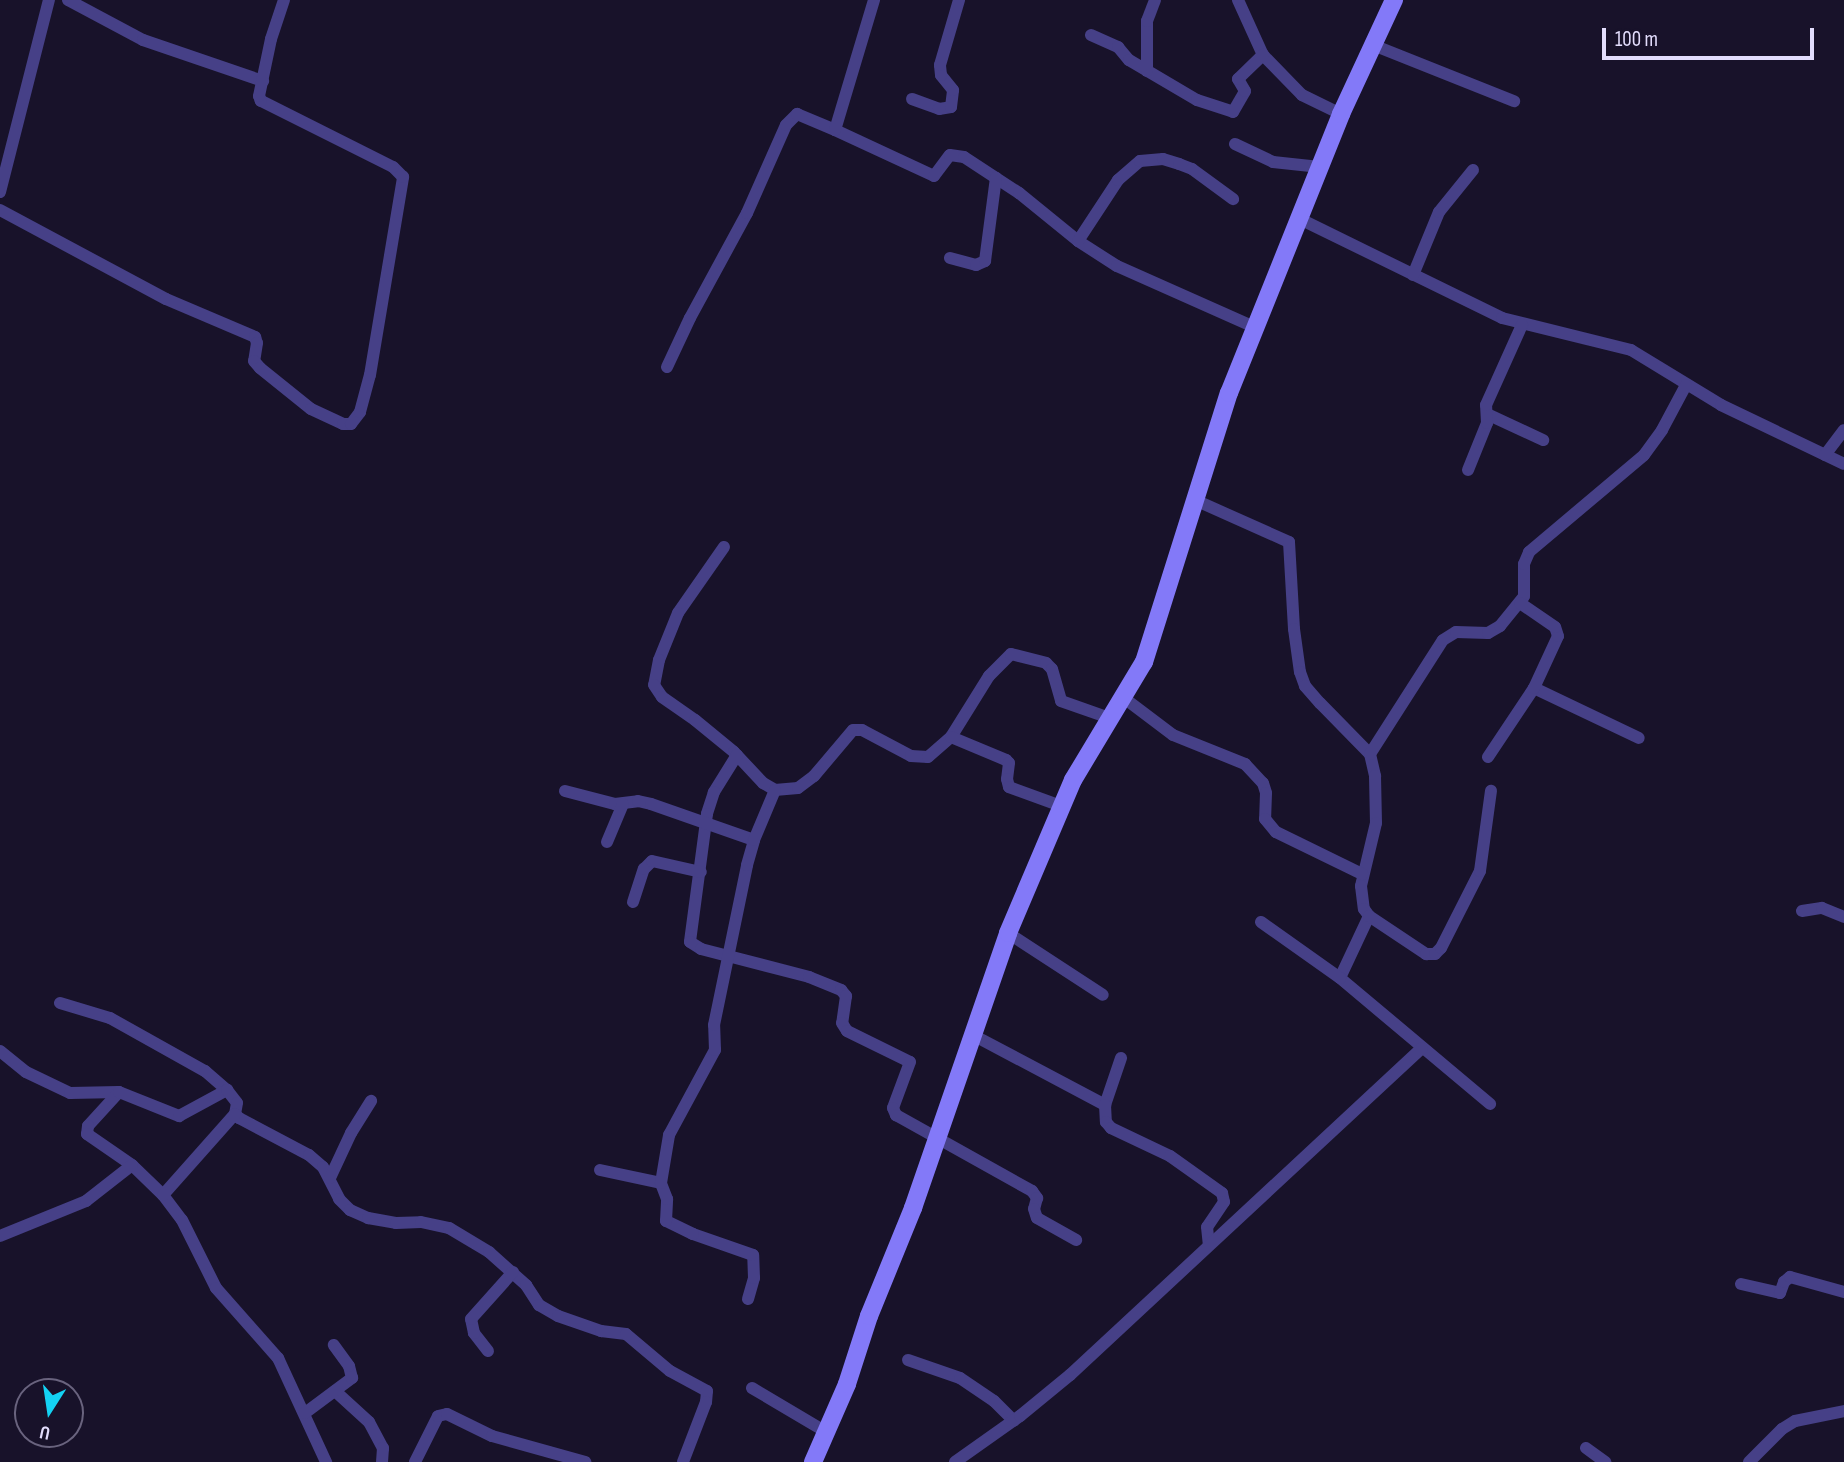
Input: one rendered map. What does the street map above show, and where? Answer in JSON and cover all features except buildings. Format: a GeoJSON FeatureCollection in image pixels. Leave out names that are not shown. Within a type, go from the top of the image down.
{"type":"FeatureCollection","features":[{"type":"Feature","properties":{"kind":"street"},"geometry":{"type":"LineString","coordinates":[[0,192],[49,0]]}},
{"type":"Feature","properties":{"kind":"street"},"geometry":{"type":"LineString","coordinates":[[68,0],[127,33],[263,81]]}},
{"type":"Feature","properties":{"kind":"street"},"geometry":{"type":"LineString","coordinates":[[0,210],[166,299],[255,337],[257,343],[254,361],[260,368],[311,409],[343,424],[351,424],[360,412],[370,375],[402,177],[393,167],[266,106],[259,96],[284,0]]}},
{"type":"Feature","properties":{"kind":"street"},"geometry":{"type":"LineString","coordinates":[[835,130],[874,0]]}},
{"type":"Feature","properties":{"kind":"street"},"geometry":{"type":"LineString","coordinates":[[912,99],[939,110],[951,107],[953,90],[941,75],[940,65],[958,0]]}},
{"type":"Feature","properties":{"kind":"street"},"geometry":{"type":"LineString","coordinates":[[1147,71],[1147,21],[1155,0]]}},
{"type":"Feature","properties":{"kind":"street"},"geometry":{"type":"LineString","coordinates":[[1238,0],[1263,55],[1303,95],[1341,114]]}},
{"type":"Feature","properties":{"kind":"street"},"geometry":{"type":"LineString","coordinates":[[813,1462],[913,1208],[1008,933],[1061,806],[1144,662],[1229,393],[1341,114],[1394,0]]}},
{"type":"Feature","properties":{"kind":"street"},"geometry":{"type":"LineString","coordinates":[[1091,34],[1118,47],[1126,57],[1197,100],[1233,111],[1245,91],[1238,79],[1263,55]]}},
{"type":"Feature","properties":{"kind":"street"},"geometry":{"type":"LineString","coordinates":[[1373,45],[1514,101]]}},
{"type":"Feature","properties":{"kind":"street"},"geometry":{"type":"LineString","coordinates":[[667,367],[696,306],[743,222],[786,125],[797,114],[929,175],[937,175],[954,154],[996,177],[1078,241],[1138,277],[1256,328]]}},
{"type":"Feature","properties":{"kind":"street"},"geometry":{"type":"LineString","coordinates":[[1235,144],[1273,162],[1320,167]]}},
{"type":"Feature","properties":{"kind":"street"},"geometry":{"type":"LineString","coordinates":[[1078,241],[1118,180],[1140,161],[1163,159],[1192,169],[1233,199]]}},
{"type":"Feature","properties":{"kind":"street"},"geometry":{"type":"LineString","coordinates":[[1413,275],[1440,212],[1473,170]]}},
{"type":"Feature","properties":{"kind":"street"},"geometry":{"type":"LineString","coordinates":[[950,258],[976,265],[985,261],[996,177]]}},
{"type":"Feature","properties":{"kind":"street"},"geometry":{"type":"LineString","coordinates":[[1300,219],[1521,325],[1631,350],[1721,405],[1844,464]]}},
{"type":"Feature","properties":{"kind":"street"},"geometry":{"type":"LineString","coordinates":[[1468,470],[1487,423],[1486,405],[1521,325]]}},
{"type":"Feature","properties":{"kind":"street"},"geometry":{"type":"LineString","coordinates":[[1370,754],[1443,640],[1456,632],[1494,632],[1520,603],[1525,592],[1524,564],[1529,552],[1644,455],[1688,387]]}},
{"type":"Feature","properties":{"kind":"street"},"geometry":{"type":"LineString","coordinates":[[1487,414],[1543,440]]}},
{"type":"Feature","properties":{"kind":"street"},"geometry":{"type":"LineString","coordinates":[[1825,455],[1844,430]]}},
{"type":"Feature","properties":{"kind":"street"},"geometry":{"type":"LineString","coordinates":[[1195,500],[1289,542],[1294,629],[1303,679],[1320,703],[1358,738],[1370,754],[1375,776],[1376,823],[1362,874],[1361,898],[1369,916],[1426,954],[1435,954],[1441,948],[1480,871],[1491,791]]}},
{"type":"Feature","properties":{"kind":"street"},"geometry":{"type":"LineString","coordinates":[[724,547],[678,613],[659,660],[654,685],[662,697],[737,755],[763,783],[775,790],[798,788],[814,776],[853,730],[862,730],[900,752],[921,758],[935,752],[951,737],[998,664],[1011,654],[1046,663],[1052,669],[1061,701],[1112,719]]}},
{"type":"Feature","properties":{"kind":"street"},"geometry":{"type":"LineString","coordinates":[[1488,757],[1534,688],[1555,646],[1558,631],[1520,603]]}},
{"type":"Feature","properties":{"kind":"street"},"geometry":{"type":"LineString","coordinates":[[1534,688],[1639,737]]}},
{"type":"Feature","properties":{"kind":"street"},"geometry":{"type":"LineString","coordinates":[[1124,698],[1172,735],[1245,764],[1263,783],[1266,793],[1264,816],[1276,832],[1362,874]]}},
{"type":"Feature","properties":{"kind":"street"},"geometry":{"type":"LineString","coordinates":[[951,737],[1006,760],[1010,767],[1007,779],[1009,787],[1061,806]]}},
{"type":"Feature","properties":{"kind":"street"},"geometry":{"type":"LineString","coordinates":[[737,755],[714,792],[706,823],[690,942],[701,949],[809,977],[841,990],[846,996],[842,1027],[910,1062],[894,1112],[1032,1191],[1037,1198],[1034,1209],[1037,1218],[1076,1240]]}},
{"type":"Feature","properties":{"kind":"street"},"geometry":{"type":"LineString","coordinates":[[748,1299],[754,1278],[753,1255],[692,1234],[666,1221],[667,1199],[661,1183],[669,1135],[715,1050],[712,1035],[754,840],[775,790]]}},
{"type":"Feature","properties":{"kind":"street"},"geometry":{"type":"LineString","coordinates":[[565,791],[623,804],[638,801],[651,804],[754,840]]}},
{"type":"Feature","properties":{"kind":"street"},"geometry":{"type":"LineString","coordinates":[[607,842],[623,804]]}},
{"type":"Feature","properties":{"kind":"street"},"geometry":{"type":"LineString","coordinates":[[633,902],[644,869],[652,861],[701,872]]}},
{"type":"Feature","properties":{"kind":"street"},"geometry":{"type":"LineString","coordinates":[[1802,911],[1822,908],[1844,917]]}},
{"type":"Feature","properties":{"kind":"street"},"geometry":{"type":"LineString","coordinates":[[1340,978],[1369,916]]}},
{"type":"Feature","properties":{"kind":"street"},"geometry":{"type":"LineString","coordinates":[[1261,922],[1340,978],[1490,1104]]}},
{"type":"Feature","properties":{"kind":"street"},"geometry":{"type":"LineString","coordinates":[[1008,933],[1103,995]]}},
{"type":"Feature","properties":{"kind":"street"},"geometry":{"type":"LineString","coordinates":[[60,1003],[110,1018],[205,1071],[237,1102],[235,1114],[163,1195]]}},
{"type":"Feature","properties":{"kind":"street"},"geometry":{"type":"LineString","coordinates":[[971,1034],[1105,1105]]}},
{"type":"Feature","properties":{"kind":"street"},"geometry":{"type":"LineString","coordinates":[[955,1462],[1014,1421],[1070,1375],[1422,1048]]}},
{"type":"Feature","properties":{"kind":"street"},"geometry":{"type":"LineString","coordinates":[[0,1051],[26,1072],[70,1093],[119,1092],[179,1116],[227,1090]]}},
{"type":"Feature","properties":{"kind":"street"},"geometry":{"type":"LineString","coordinates":[[1121,1058],[1104,1115],[1111,1128],[1170,1156],[1222,1193],[1224,1202],[1207,1227],[1209,1245]]}},
{"type":"Feature","properties":{"kind":"street"},"geometry":{"type":"LineString","coordinates":[[119,1092],[86,1130],[87,1135],[132,1165],[163,1195],[182,1220],[216,1287],[278,1358],[326,1462]]}},
{"type":"Feature","properties":{"kind":"street"},"geometry":{"type":"LineString","coordinates":[[331,1178],[351,1133],[371,1101]]}},
{"type":"Feature","properties":{"kind":"street"},"geometry":{"type":"LineString","coordinates":[[235,1114],[309,1155],[331,1178],[339,1199],[350,1210],[368,1218],[396,1223],[421,1222],[449,1228],[475,1241],[513,1272],[539,1305],[558,1317],[601,1331],[626,1334],[670,1371],[705,1389],[706,1402],[683,1462]]}},
{"type":"Feature","properties":{"kind":"street"},"geometry":{"type":"LineString","coordinates":[[0,1236],[86,1201],[132,1165]]}},
{"type":"Feature","properties":{"kind":"street"},"geometry":{"type":"LineString","coordinates":[[600,1170],[661,1183]]}},
{"type":"Feature","properties":{"kind":"street"},"geometry":{"type":"LineString","coordinates":[[488,1352],[470,1326],[471,1319],[513,1272]]}},
{"type":"Feature","properties":{"kind":"street"},"geometry":{"type":"LineString","coordinates":[[1741,1284],[1780,1293],[1784,1282],[1790,1277],[1844,1292]]}},
{"type":"Feature","properties":{"kind":"street"},"geometry":{"type":"LineString","coordinates":[[305,1413],[353,1374],[334,1345]]}},
{"type":"Feature","properties":{"kind":"street"},"geometry":{"type":"LineString","coordinates":[[908,1360],[960,1378],[994,1401],[1014,1421]]}},
{"type":"Feature","properties":{"kind":"street"},"geometry":{"type":"LineString","coordinates":[[752,1388],[826,1432]]}},
{"type":"Feature","properties":{"kind":"street"},"geometry":{"type":"LineString","coordinates":[[335,1391],[369,1422],[383,1448],[382,1462]]}},
{"type":"Feature","properties":{"kind":"street"},"geometry":{"type":"LineString","coordinates":[[1749,1462],[1782,1429],[1795,1421],[1844,1410]]}},
{"type":"Feature","properties":{"kind":"street"},"geometry":{"type":"LineString","coordinates":[[415,1462],[438,1416],[447,1414],[492,1436],[585,1462]]}},
{"type":"Feature","properties":{"kind":"street"},"geometry":{"type":"LineString","coordinates":[[1586,1448],[1605,1462]]}}]}
